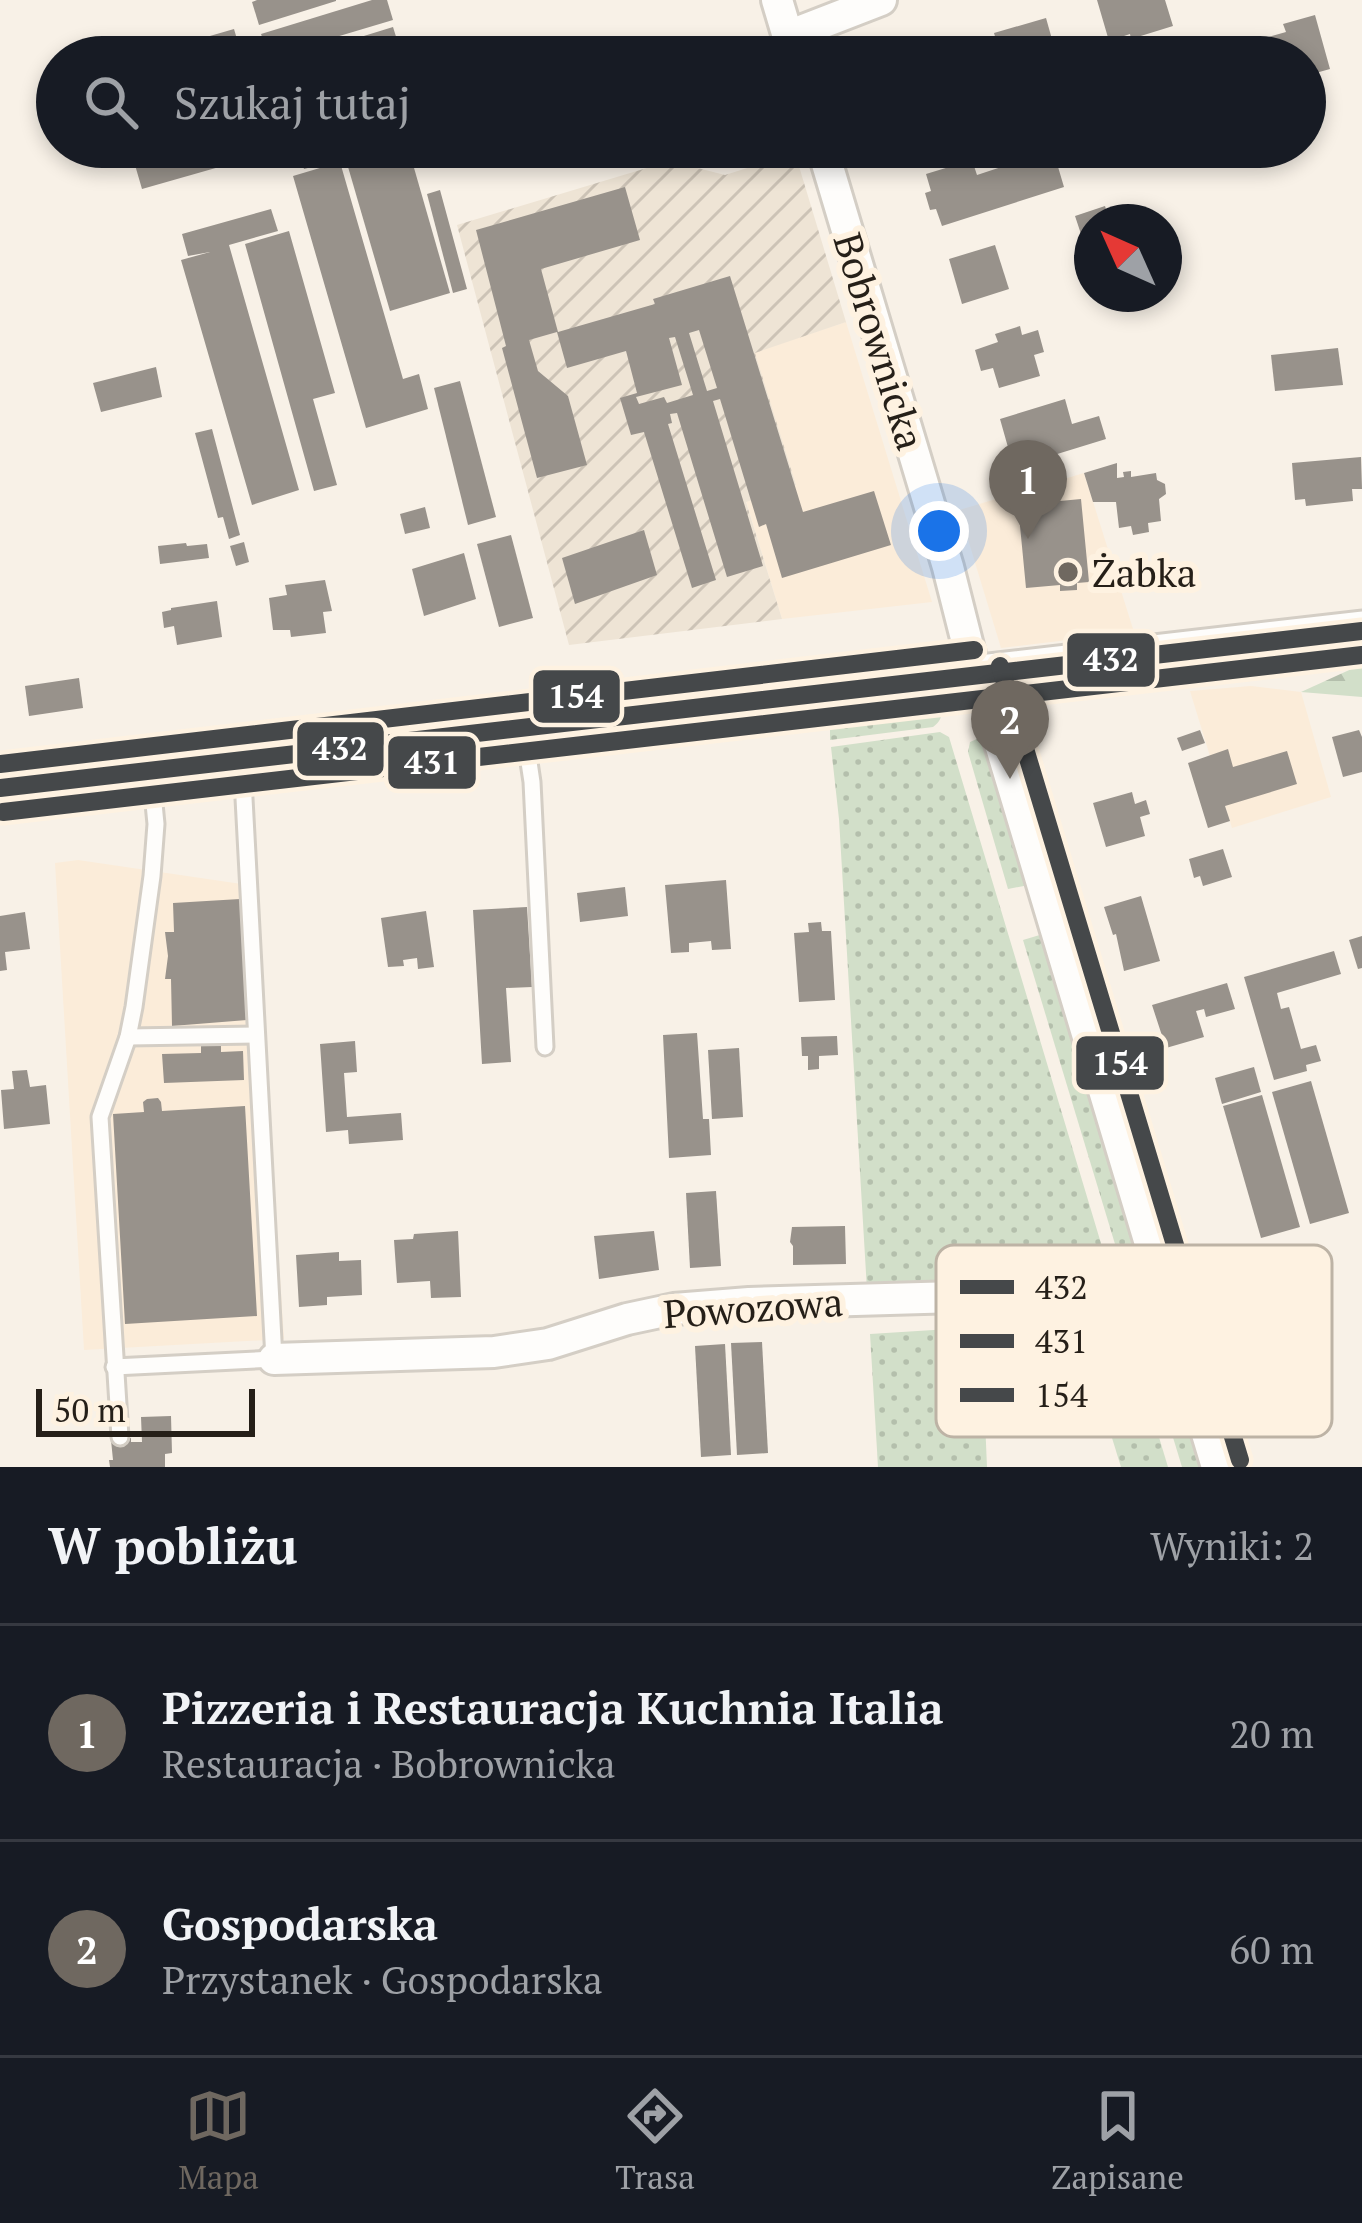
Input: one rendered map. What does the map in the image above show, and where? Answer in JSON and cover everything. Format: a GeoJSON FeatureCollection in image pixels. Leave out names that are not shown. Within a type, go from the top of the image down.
{"type":"FeatureCollection","features":[{"type":"Feature","properties":{"kind":"street"},"geometry":{"type":"LineString","coordinates":[[777,0],[788,36]]}},
{"type":"Feature","properties":{"kind":"street"},"geometry":{"type":"LineString","coordinates":[[811,36],[881,0]]}},
{"type":"Feature","properties":{"kind":"street","name":"Bobrownicka"},"geometry":{"type":"LineString","coordinates":[[828,168],[1150,1245]]}},
{"type":"Feature","properties":{"kind":"street"},"geometry":{"type":"LineString","coordinates":[[0,788],[1362,631]]}},
{"type":"Feature","properties":{"kind":"street","name":"Powozowa"},"geometry":{"type":"LineString","coordinates":[[274,1359],[494,1352],[548,1344],[626,1318],[674,1309],[936,1298]]}},
{"type":"Feature","properties":{"kind":"street","name":"Bobrownicka"},"geometry":{"type":"LineString","coordinates":[[1208,1437],[1217,1467]]}},
{"type":"Feature","properties":{"kind":"lane"},"geometry":{"type":"LineString","coordinates":[[523,726],[532,782],[545,1047]]}},
{"type":"Feature","properties":{"kind":"lane"},"geometry":{"type":"LineString","coordinates":[[114,1367],[274,1359],[242,759]]}},
{"type":"Feature","properties":{"kind":"lane"},"geometry":{"type":"LineString","coordinates":[[120,1437],[100,1118],[134,1007],[154,859],[151,770]]}},
{"type":"Feature","properties":{"kind":"lane"},"geometry":{"type":"LineString","coordinates":[[128,1037],[256,1035]]}},
{"type":"Feature","properties":{"kind":"shaded area"},"geometry":{"type":"Polygon","coordinates":[[[647,168],[698,168],[725,175],[747,168],[800,168],[846,322],[755,353],[796,485],[746,502],[782,619],[569,645],[457,225],[647,168]]]}},
{"type":"Feature","properties":{"kind":"shaded area"},"geometry":{"type":"Polygon","coordinates":[[[846,322],[932,602],[782,619],[746,501],[796,485],[754,352],[846,322]]]}},
{"type":"Feature","properties":{"kind":"shaded area"},"geometry":{"type":"Polygon","coordinates":[[[1084,473],[1134,632],[1001,648],[959,510],[1084,473]]]}},
{"type":"Feature","properties":{"kind":"shaded area"},"geometry":{"type":"Polygon","coordinates":[[[1251,686],[1301,692],[1331,797],[1232,828],[1190,691],[1251,686]]]}},
{"type":"Feature","properties":{"kind":"shaded area"},"geometry":{"type":"Polygon","coordinates":[[[78,860],[255,886],[284,1339],[84,1350],[55,863],[78,860]]]}},
{"type":"Feature","properties":{"kind":"green space"},"geometry":{"type":"Polygon","coordinates":[[[1362,666],[1362,697],[1301,692],[1362,666]]]}},
{"type":"Feature","properties":{"kind":"green space"},"geometry":{"type":"Polygon","coordinates":[[[937,696],[941,716],[933,727],[830,740],[830,721],[841,702],[937,696]]]}},
{"type":"Feature","properties":{"kind":"green space"},"geometry":{"type":"Polygon","coordinates":[[[940,732],[949,737],[1101,1245],[936,1245],[936,1287],[867,1290],[831,747],[940,732]]]}},
{"type":"Feature","properties":{"kind":"green space"},"geometry":{"type":"Polygon","coordinates":[[[984,736],[1029,885],[1008,889],[968,752],[970,742],[984,736]]]}},
{"type":"Feature","properties":{"kind":"green space"},"geometry":{"type":"Polygon","coordinates":[[[1043,934],[1137,1245],[1115,1245],[1023,940],[1043,934]]]}},
{"type":"Feature","properties":{"kind":"green space"},"geometry":{"type":"Polygon","coordinates":[[[936,1330],[936,1437],[986,1437],[987,1467],[878,1467],[870,1334],[936,1330]]]}},
{"type":"Feature","properties":{"kind":"green space"},"geometry":{"type":"Polygon","coordinates":[[[1112,1437],[1159,1437],[1168,1467],[1121,1467],[1112,1437]]]}},
{"type":"Feature","properties":{"kind":"green space"},"geometry":{"type":"Polygon","coordinates":[[[1173,1437],[1194,1437],[1203,1467],[1182,1467],[1173,1437]]]}},
{"type":"Feature","properties":{"kind":"building"},"geometry":{"type":"Polygon","coordinates":[[[372,0],[387,0],[393,20],[339,36],[261,34],[372,0]]]}},
{"type":"Feature","properties":{"kind":"building"},"geometry":{"type":"Polygon","coordinates":[[[1097,0],[1165,0],[1173,26],[1141,36],[1108,36],[1097,0]]]}},
{"type":"Feature","properties":{"kind":"building"},"geometry":{"type":"Polygon","coordinates":[[[336,1],[259,25],[252,2],[336,1]]]}},
{"type":"Feature","properties":{"kind":"building"},"geometry":{"type":"Polygon","coordinates":[[[1315,15],[1321,36],[1272,36],[1286,32],[1283,24],[1315,15]]]}},
{"type":"Feature","properties":{"kind":"building"},"geometry":{"type":"Polygon","coordinates":[[[1046,18],[1051,36],[995,36],[1046,18]]]}},
{"type":"Feature","properties":{"kind":"building"},"geometry":{"type":"Polygon","coordinates":[[[393,27],[396,36],[364,36],[393,27]]]}},
{"type":"Feature","properties":{"kind":"building"},"geometry":{"type":"Polygon","coordinates":[[[234,29],[236,36],[210,36],[234,29]]]}},
{"type":"Feature","properties":{"kind":"building"},"geometry":{"type":"Polygon","coordinates":[[[136,168],[216,168],[142,189],[136,168]]]}},
{"type":"Feature","properties":{"kind":"building"},"geometry":{"type":"Polygon","coordinates":[[[342,168],[403,379],[419,374],[428,409],[366,428],[293,176],[342,168]]]}},
{"type":"Feature","properties":{"kind":"building"},"geometry":{"type":"Polygon","coordinates":[[[348,168],[414,168],[450,293],[390,311],[348,168]]]}},
{"type":"Feature","properties":{"kind":"building"},"geometry":{"type":"Polygon","coordinates":[[[975,168],[977,175],[998,168],[1058,168],[1064,187],[942,226],[936,209],[930,210],[926,174],[975,168]]]}},
{"type":"Feature","properties":{"kind":"building"},"geometry":{"type":"Polygon","coordinates":[[[625,187],[640,240],[541,269],[558,332],[730,276],[803,512],[874,491],[891,545],[782,578],[766,524],[759,527],[720,399],[713,401],[763,566],[727,577],[677,413],[670,414],[672,423],[668,424],[716,580],[692,588],[644,432],[631,435],[620,398],[637,393],[626,351],[567,368],[557,332],[529,340],[538,371],[568,396],[587,465],[537,478],[476,230],[625,187]],[[699,330],[689,333],[707,391],[717,388],[699,330]],[[675,337],[669,338],[682,385],[636,397],[639,404],[664,397],[667,403],[693,395],[675,337]]]}},
{"type":"Feature","properties":{"kind":"building"},"geometry":{"type":"Polygon","coordinates":[[[440,190],[467,289],[453,293],[427,194],[440,190]]]}},
{"type":"Feature","properties":{"kind":"building"},"geometry":{"type":"Polygon","coordinates":[[[271,209],[278,231],[229,245],[299,490],[252,505],[181,260],[210,252],[188,256],[182,234],[271,209]]]}},
{"type":"Feature","properties":{"kind":"building"},"geometry":{"type":"Polygon","coordinates":[[[289,231],[335,393],[313,399],[337,485],[314,491],[245,244],[289,231]]]}},
{"type":"Feature","properties":{"kind":"building"},"geometry":{"type":"Polygon","coordinates":[[[995,245],[1009,289],[962,304],[949,259],[995,245]]]}},
{"type":"Feature","properties":{"kind":"building"},"geometry":{"type":"Polygon","coordinates":[[[1020,326],[1022,335],[1038,330],[1044,352],[1034,355],[1040,376],[999,388],[993,368],[981,371],[975,350],[998,342],[995,334],[1020,326]]]}},
{"type":"Feature","properties":{"kind":"building"},"geometry":{"type":"Polygon","coordinates":[[[1338,348],[1343,385],[1275,391],[1271,355],[1338,348]]]}},
{"type":"Feature","properties":{"kind":"building"},"geometry":{"type":"Polygon","coordinates":[[[156,367],[162,397],[101,412],[93,383],[156,367]]]}},
{"type":"Feature","properties":{"kind":"building"},"geometry":{"type":"Polygon","coordinates":[[[460,381],[496,517],[468,525],[434,388],[460,381]]]}},
{"type":"Feature","properties":{"kind":"building"},"geometry":{"type":"Polygon","coordinates":[[[1065,399],[1072,424],[1099,416],[1106,439],[1015,472],[1000,419],[1065,399]]]}},
{"type":"Feature","properties":{"kind":"building"},"geometry":{"type":"Polygon","coordinates":[[[212,429],[240,535],[229,539],[223,517],[218,518],[195,433],[212,429]]]}},
{"type":"Feature","properties":{"kind":"building"},"geometry":{"type":"Polygon","coordinates":[[[1361,457],[1362,489],[1352,489],[1353,501],[1306,506],[1305,499],[1295,500],[1292,463],[1361,457]]]}},
{"type":"Feature","properties":{"kind":"building"},"geometry":{"type":"Polygon","coordinates":[[[1117,463],[1117,478],[1124,477],[1123,472],[1131,471],[1131,477],[1156,473],[1157,480],[1165,484],[1166,494],[1159,499],[1161,521],[1148,523],[1149,532],[1133,535],[1131,526],[1119,528],[1116,502],[1093,502],[1084,473],[1117,463]]]}},
{"type":"Feature","properties":{"kind":"building"},"geometry":{"type":"Polygon","coordinates":[[[1081,499],[1089,582],[1077,583],[1077,590],[1060,591],[1060,585],[1026,588],[1018,505],[1081,499]]]}},
{"type":"Feature","properties":{"kind":"building"},"geometry":{"type":"Polygon","coordinates":[[[425,507],[430,528],[405,534],[400,514],[425,507]]]}},
{"type":"Feature","properties":{"kind":"building"},"geometry":{"type":"Polygon","coordinates":[[[644,530],[657,575],[575,604],[562,558],[644,530]]]}},
{"type":"Feature","properties":{"kind":"building"},"geometry":{"type":"Polygon","coordinates":[[[511,535],[533,618],[499,627],[477,544],[511,535]]]}},
{"type":"Feature","properties":{"kind":"building"},"geometry":{"type":"Polygon","coordinates":[[[244,542],[249,562],[236,566],[230,546],[244,542]]]}},
{"type":"Feature","properties":{"kind":"building"},"geometry":{"type":"Polygon","coordinates":[[[207,544],[209,558],[160,564],[158,546],[207,544]]]}},
{"type":"Feature","properties":{"kind":"building"},"geometry":{"type":"Polygon","coordinates":[[[464,553],[476,599],[424,616],[412,569],[464,553]]]}},
{"type":"Feature","properties":{"kind":"building"},"geometry":{"type":"Polygon","coordinates":[[[325,580],[332,611],[323,612],[326,633],[291,637],[290,630],[273,630],[269,598],[287,595],[285,585],[325,580]]]}},
{"type":"Feature","properties":{"kind":"building"},"geometry":{"type":"Polygon","coordinates":[[[217,601],[222,637],[177,645],[174,626],[164,628],[162,612],[217,601]]]}},
{"type":"Feature","properties":{"kind":"building"},"geometry":{"type":"Polygon","coordinates":[[[79,678],[83,708],[29,716],[25,686],[79,678]]]}},
{"type":"Feature","properties":{"kind":"building"},"geometry":{"type":"Polygon","coordinates":[[[1200,730],[1205,743],[1182,751],[1177,738],[1200,730]]]}},
{"type":"Feature","properties":{"kind":"building"},"geometry":{"type":"Polygon","coordinates":[[[1359,730],[1362,772],[1343,777],[1332,737],[1359,730]]]}},
{"type":"Feature","properties":{"kind":"building"},"geometry":{"type":"Polygon","coordinates":[[[1228,749],[1233,767],[1287,751],[1297,784],[1225,806],[1230,821],[1208,828],[1188,763],[1228,749]]]}},
{"type":"Feature","properties":{"kind":"building"},"geometry":{"type":"Polygon","coordinates":[[[1132,792],[1135,804],[1146,800],[1150,814],[1140,817],[1145,836],[1106,847],[1093,803],[1132,792]]]}},
{"type":"Feature","properties":{"kind":"building"},"geometry":{"type":"Polygon","coordinates":[[[1223,849],[1232,877],[1203,886],[1200,876],[1194,878],[1189,859],[1223,849]]]}},
{"type":"Feature","properties":{"kind":"building"},"geometry":{"type":"Polygon","coordinates":[[[726,880],[731,949],[712,950],[711,941],[689,943],[689,952],[671,953],[665,885],[726,880]]]}},
{"type":"Feature","properties":{"kind":"building"},"geometry":{"type":"Polygon","coordinates":[[[625,887],[628,916],[580,922],[577,893],[625,887]]]}},
{"type":"Feature","properties":{"kind":"building"},"geometry":{"type":"Polygon","coordinates":[[[1141,896],[1160,961],[1124,971],[1104,907],[1141,896]]]}},
{"type":"Feature","properties":{"kind":"building"},"geometry":{"type":"Polygon","coordinates":[[[240,899],[247,1020],[172,1026],[165,932],[174,932],[173,903],[240,899]]]}},
{"type":"Feature","properties":{"kind":"building"},"geometry":{"type":"Polygon","coordinates":[[[527,907],[532,987],[506,988],[511,1062],[482,1064],[473,910],[527,907]]]}},
{"type":"Feature","properties":{"kind":"building"},"geometry":{"type":"Polygon","coordinates":[[[426,911],[434,967],[418,969],[417,958],[403,960],[404,966],[388,967],[381,918],[426,911]]]}},
{"type":"Feature","properties":{"kind":"building"},"geometry":{"type":"Polygon","coordinates":[[[25,912],[30,949],[5,952],[7,970],[0,971],[0,916],[25,912]]]}},
{"type":"Feature","properties":{"kind":"building"},"geometry":{"type":"Polygon","coordinates":[[[821,922],[822,931],[831,931],[835,1000],[799,1002],[794,933],[809,932],[808,923],[821,922]]]}},
{"type":"Feature","properties":{"kind":"building"},"geometry":{"type":"Polygon","coordinates":[[[1362,936],[1362,968],[1358,969],[1349,940],[1362,936]]]}},
{"type":"Feature","properties":{"kind":"building"},"geometry":{"type":"Polygon","coordinates":[[[1334,951],[1341,974],[1277,993],[1281,1009],[1289,1007],[1301,1049],[1316,1045],[1321,1061],[1306,1065],[1307,1071],[1274,1080],[1244,977],[1334,951]]]}},
{"type":"Feature","properties":{"kind":"building"},"geometry":{"type":"Polygon","coordinates":[[[1227,983],[1235,1009],[1206,1017],[1204,1009],[1196,1011],[1204,1037],[1166,1048],[1152,1005],[1227,983]]]}},
{"type":"Feature","properties":{"kind":"building"},"geometry":{"type":"Polygon","coordinates":[[[697,1033],[703,1119],[709,1119],[711,1155],[669,1158],[663,1035],[697,1033]]]}},
{"type":"Feature","properties":{"kind":"building"},"geometry":{"type":"Polygon","coordinates":[[[837,1036],[838,1055],[819,1056],[819,1069],[808,1070],[801,1037],[837,1036]]]}},
{"type":"Feature","properties":{"kind":"building"},"geometry":{"type":"Polygon","coordinates":[[[221,1041],[221,1052],[243,1051],[244,1080],[164,1083],[162,1054],[201,1053],[201,1042],[221,1041]]]}},
{"type":"Feature","properties":{"kind":"building"},"geometry":{"type":"Polygon","coordinates":[[[355,1041],[357,1072],[344,1073],[347,1117],[401,1113],[403,1140],[349,1144],[348,1130],[326,1132],[320,1044],[355,1041]]]}},
{"type":"Feature","properties":{"kind":"building"},"geometry":{"type":"Polygon","coordinates":[[[739,1048],[743,1117],[712,1119],[708,1050],[739,1048]]]}},
{"type":"Feature","properties":{"kind":"building"},"geometry":{"type":"Polygon","coordinates":[[[1254,1067],[1261,1092],[1222,1104],[1215,1078],[1254,1067]]]}},
{"type":"Feature","properties":{"kind":"building"},"geometry":{"type":"Polygon","coordinates":[[[27,1070],[30,1087],[46,1085],[50,1124],[4,1129],[1,1090],[14,1089],[12,1071],[27,1070]]]}},
{"type":"Feature","properties":{"kind":"building"},"geometry":{"type":"Polygon","coordinates":[[[1311,1081],[1349,1213],[1310,1224],[1272,1092],[1311,1081]]]}},
{"type":"Feature","properties":{"kind":"building"},"geometry":{"type":"Polygon","coordinates":[[[1262,1095],[1300,1227],[1261,1238],[1223,1106],[1262,1095]]]}},
{"type":"Feature","properties":{"kind":"building"},"geometry":{"type":"Polygon","coordinates":[[[158,1098],[162,1111],[245,1106],[257,1316],[125,1324],[113,1114],[144,1112],[143,1102],[158,1098]]]}},
{"type":"Feature","properties":{"kind":"building"},"geometry":{"type":"Polygon","coordinates":[[[716,1191],[721,1266],[690,1268],[686,1193],[716,1191]]]}},
{"type":"Feature","properties":{"kind":"building"},"geometry":{"type":"Polygon","coordinates":[[[845,1226],[846,1264],[793,1265],[792,1227],[845,1226]]]}},
{"type":"Feature","properties":{"kind":"building"},"geometry":{"type":"Polygon","coordinates":[[[458,1231],[461,1297],[431,1298],[430,1281],[397,1283],[394,1240],[458,1231]]]}},
{"type":"Feature","properties":{"kind":"building"},"geometry":{"type":"Polygon","coordinates":[[[654,1231],[659,1270],[599,1279],[594,1236],[654,1231]]]}},
{"type":"Feature","properties":{"kind":"building"},"geometry":{"type":"Polygon","coordinates":[[[339,1252],[339,1261],[361,1260],[362,1295],[327,1297],[327,1305],[299,1307],[296,1255],[339,1252]]]}},
{"type":"Feature","properties":{"kind":"building"},"geometry":{"type":"Polygon","coordinates":[[[762,1342],[768,1453],[737,1455],[731,1343],[762,1342]]]}},
{"type":"Feature","properties":{"kind":"building"},"geometry":{"type":"Polygon","coordinates":[[[725,1344],[731,1455],[701,1457],[695,1346],[725,1344]]]}},
{"type":"Feature","properties":{"kind":"building"},"geometry":{"type":"Polygon","coordinates":[[[171,1416],[172,1453],[165,1454],[165,1467],[110,1467],[111,1440],[142,1442],[141,1417],[171,1416]]]}},
{"type":"Feature","properties":{"kind":"transit line","name":"432"},"geometry":{"type":"LineString","coordinates":[[0,788],[1362,631]]}},
{"type":"Feature","properties":{"kind":"transit line","name":"154"},"geometry":{"type":"LineString","coordinates":[[0,764],[974,650]]}},
{"type":"Feature","properties":{"kind":"transit line","name":"431"},"geometry":{"type":"LineString","coordinates":[[3,812],[1362,655]]}},
{"type":"Feature","properties":{"kind":"transit line","name":"154"},"geometry":{"type":"LineString","coordinates":[[1000,666],[1175,1245]]}},
{"type":"Feature","properties":{"kind":"transit line","name":"154"},"geometry":{"type":"LineString","coordinates":[[1233,1437],[1240,1460]]}},
{"type":"Feature","properties":{"kind":"place","name":"Pizzeria i Restauracja Kuchnia Italia"},"geometry":{"type":"Point","coordinates":[1028,539]}},
{"type":"Feature","properties":{"kind":"place","name":"Żabka"},"geometry":{"type":"Point","coordinates":[1068,572]}},
{"type":"Feature","properties":{"kind":"place","name":"Gospodarska"},"geometry":{"type":"Point","coordinates":[1010,779]}}]}
